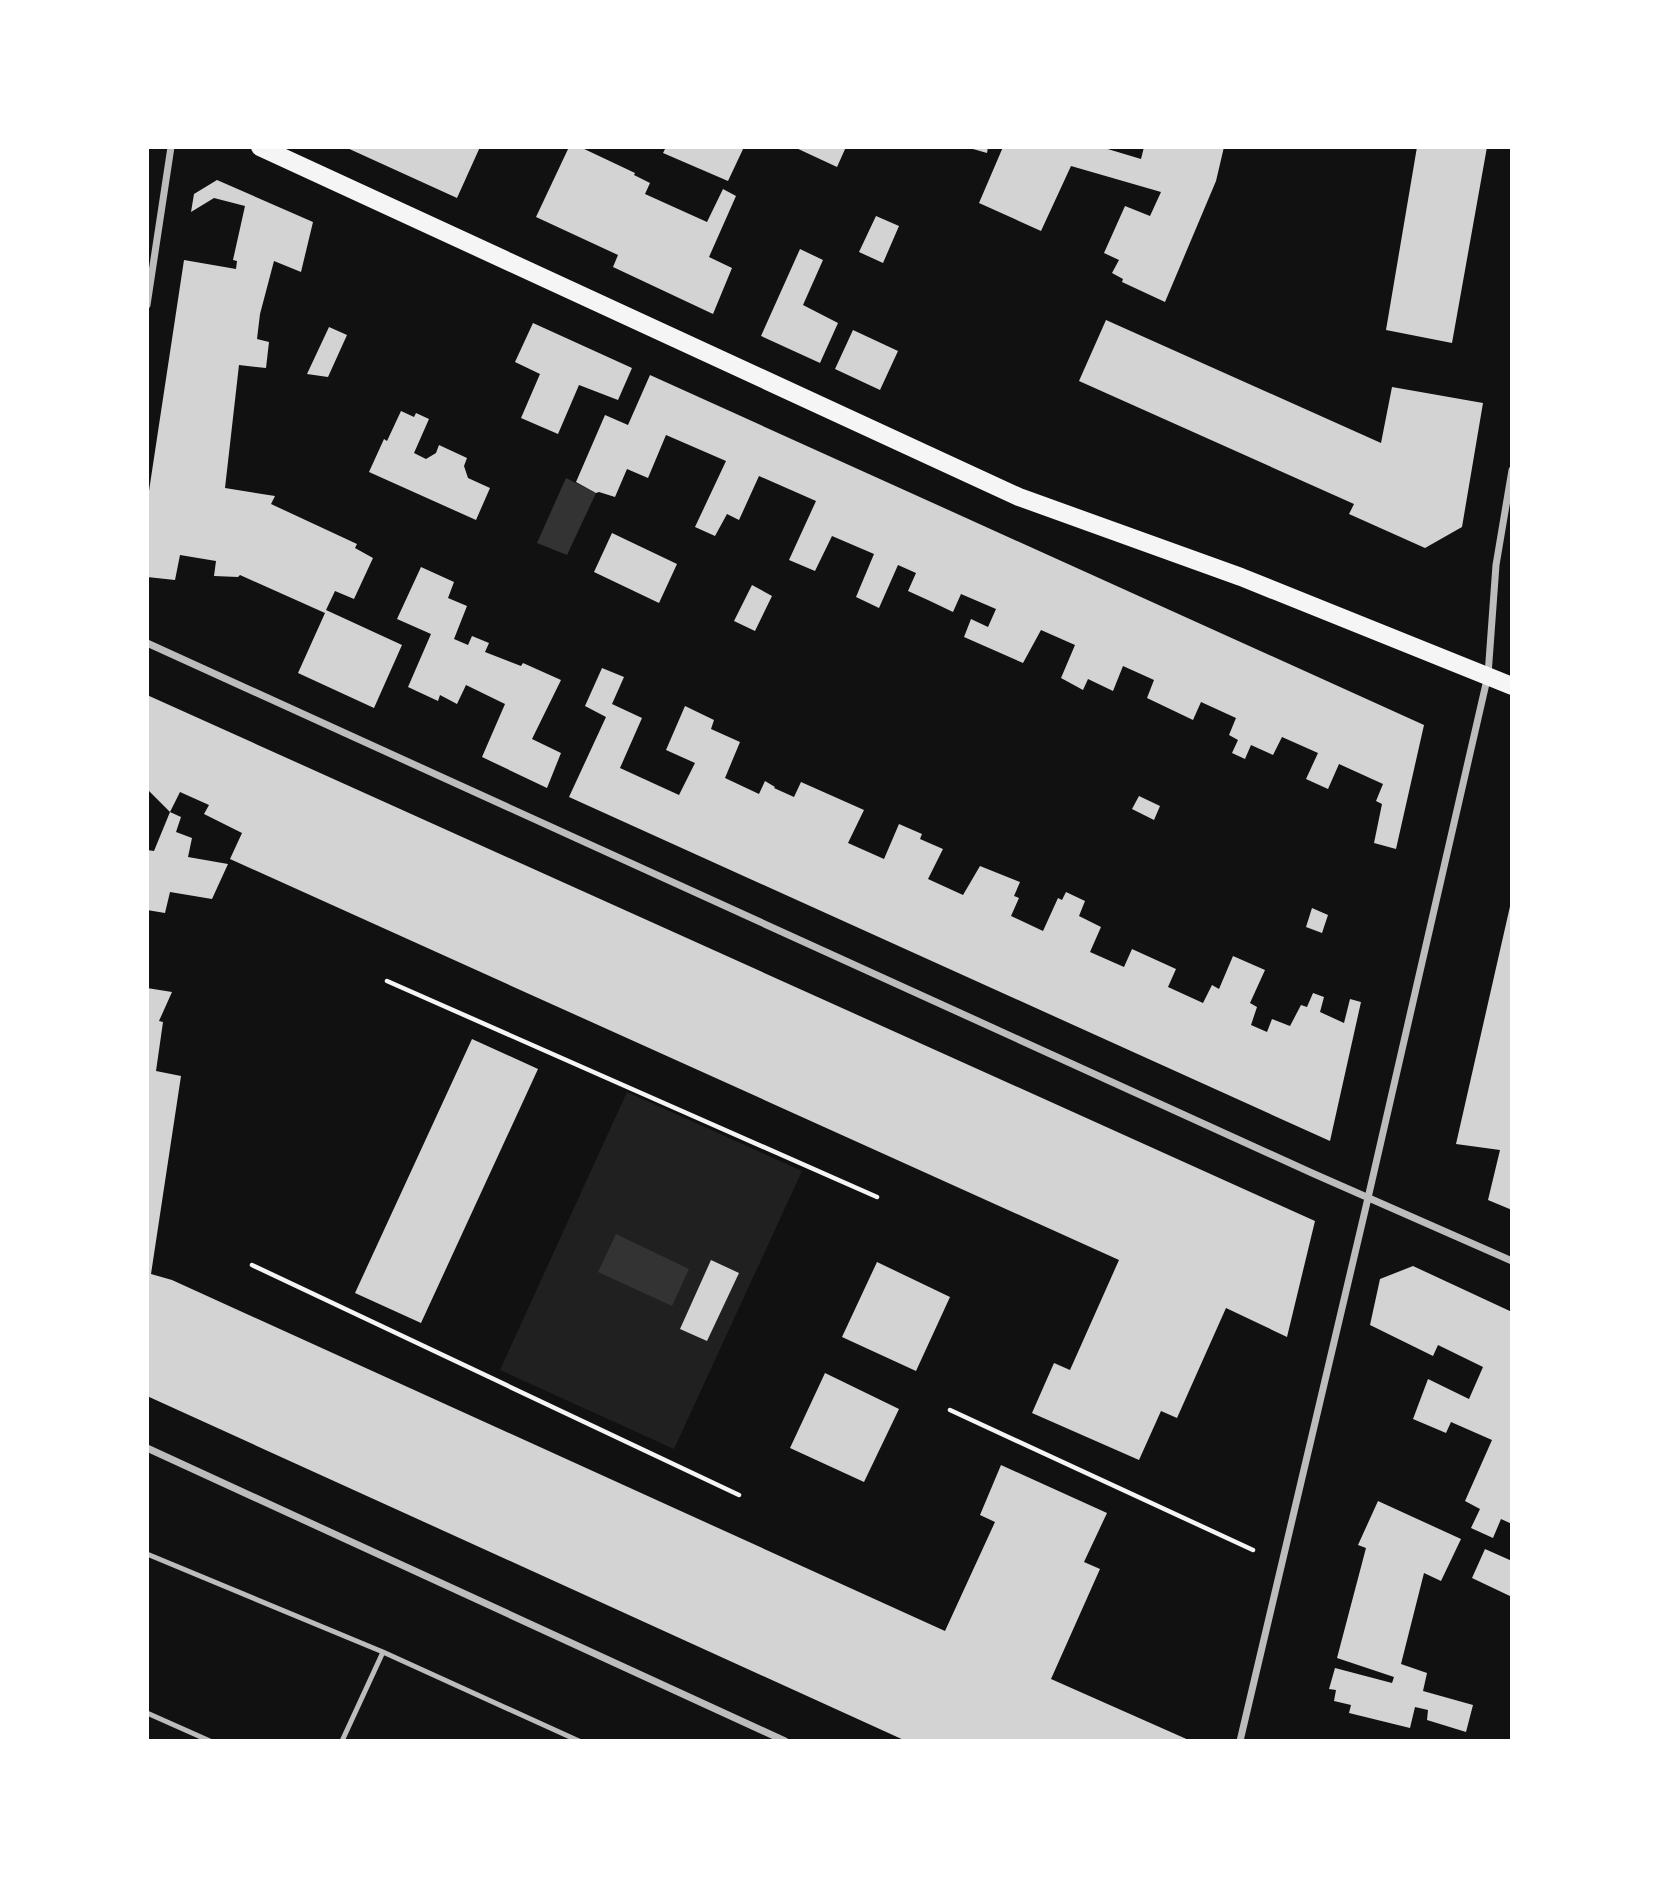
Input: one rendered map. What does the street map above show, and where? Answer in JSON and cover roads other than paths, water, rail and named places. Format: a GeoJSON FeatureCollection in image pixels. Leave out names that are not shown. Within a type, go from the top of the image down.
{"type":"FeatureCollection","features":[{"type":"Feature","properties":{"kind":"main road"},"geometry":{"type":"LineString","coordinates":[[260,147],[1019,498],[1241,577],[1512,686]]}},
{"type":"Feature","properties":{"kind":"street"},"geometry":{"type":"LineString","coordinates":[[147,305],[171,147]]}},
{"type":"Feature","properties":{"kind":"street"},"geometry":{"type":"LineString","coordinates":[[1240,1741],[1488,675],[1496,565],[1512,470]]}},
{"type":"Feature","properties":{"kind":"street"},"geometry":{"type":"LineString","coordinates":[[147,643],[1512,1261]]}},
{"type":"Feature","properties":{"kind":"street"},"geometry":{"type":"LineString","coordinates":[[147,1447],[785,1741]]}},
{"type":"Feature","properties":{"kind":"lane"},"geometry":{"type":"LineString","coordinates":[[147,1554],[383,1653],[579,1741]]}},
{"type":"Feature","properties":{"kind":"lane"},"geometry":{"type":"LineString","coordinates":[[342,1741],[383,1653]]}},
{"type":"Feature","properties":{"kind":"lane"},"geometry":{"type":"LineString","coordinates":[[147,1713],[210,1741]]}}]}
